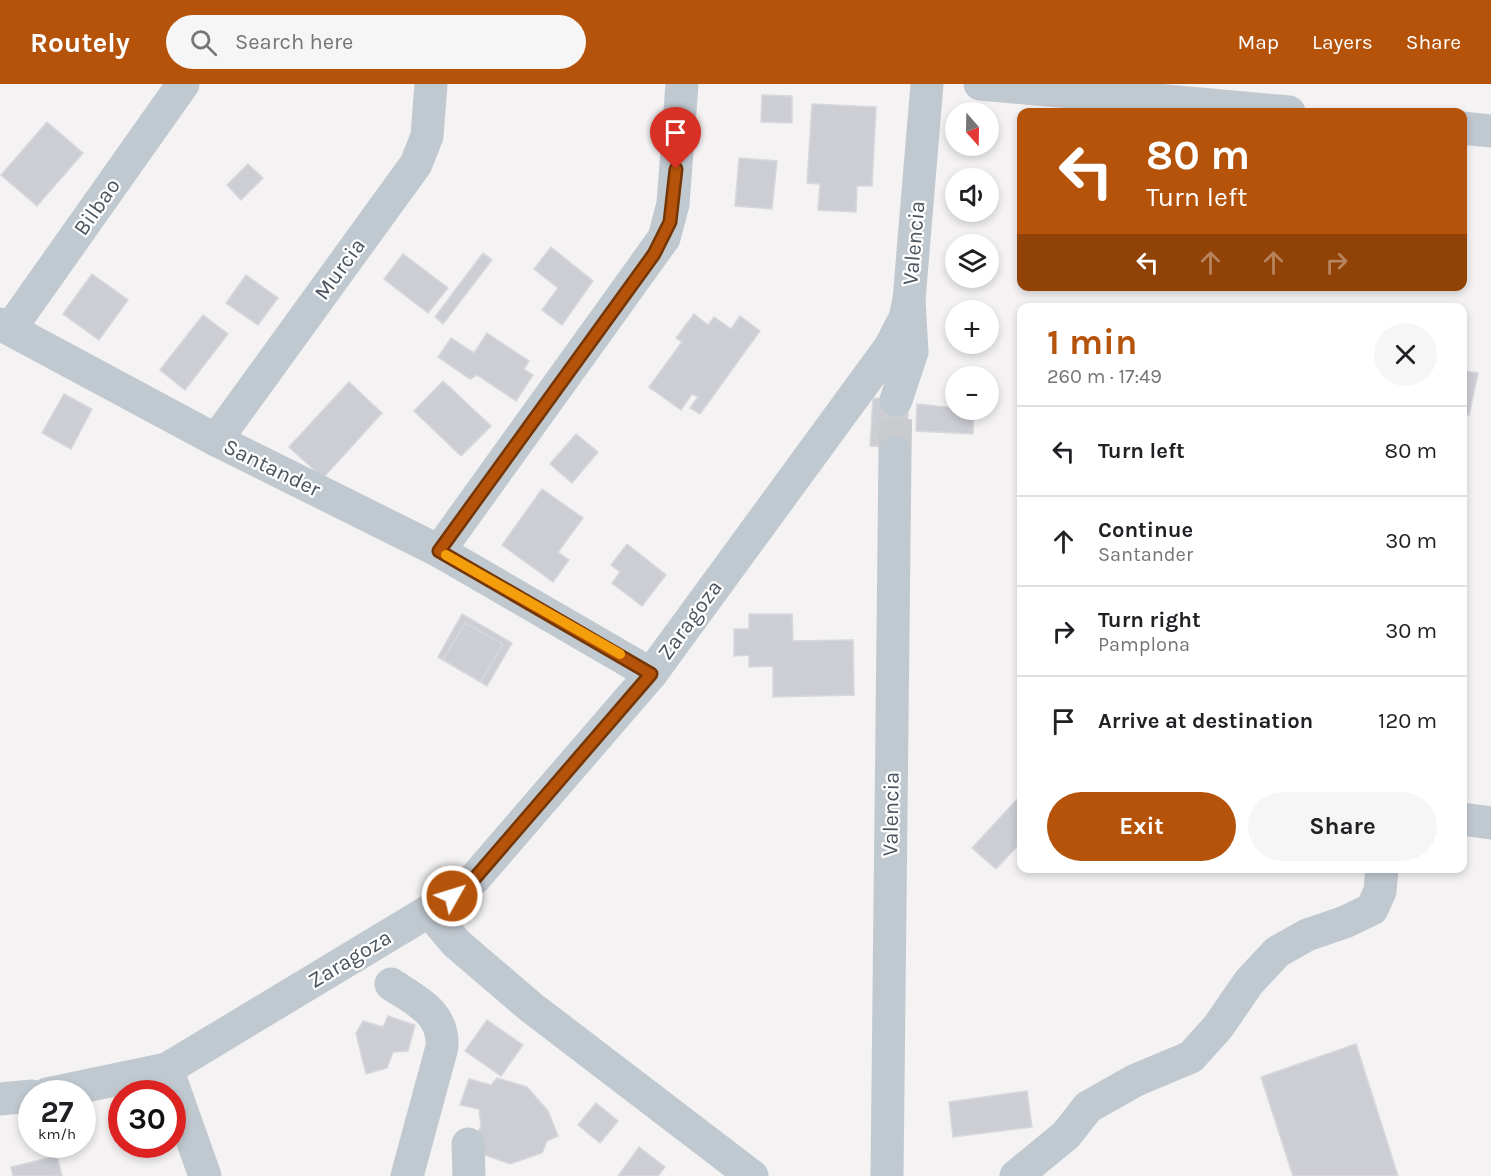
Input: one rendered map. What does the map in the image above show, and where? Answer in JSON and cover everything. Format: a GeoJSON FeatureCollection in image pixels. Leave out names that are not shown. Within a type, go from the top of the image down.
{"type":"FeatureCollection","features":[{"type":"Feature","properties":{"kind":"street","name":"Bilbao"},"geometry":{"type":"LineString","coordinates":[[5,327],[183,84]]}},
{"type":"Feature","properties":{"kind":"street","name":"Murcia"},"geometry":{"type":"LineString","coordinates":[[216,440],[416,164],[427,136],[431,84]]}},
{"type":"Feature","properties":{"kind":"street"},"geometry":{"type":"LineString","coordinates":[[439,551],[664,238],[673,204],[682,84]]}},
{"type":"Feature","properties":{"kind":"street","name":"Valencia"},"geometry":{"type":"LineString","coordinates":[[896,400],[912,352],[909,300],[927,84]]}},
{"type":"Feature","properties":{"kind":"street"},"geometry":{"type":"LineString","coordinates":[[980,84],[1245,108]]}},
{"type":"Feature","properties":{"kind":"street"},"geometry":{"type":"LineString","coordinates":[[1467,129],[1491,131]]}},
{"type":"Feature","properties":{"kind":"street","name":"Zaragoza"},"geometry":{"type":"LineString","coordinates":[[96,1084],[167,1069],[429,911],[475,878],[651,674],[890,347],[905,318],[909,300]]}},
{"type":"Feature","properties":{"kind":"street","name":"Santander"},"geometry":{"type":"LineString","coordinates":[[5,327],[216,440],[439,551],[651,674]]}},
{"type":"Feature","properties":{"kind":"street","name":"Valencia"},"geometry":{"type":"LineString","coordinates":[[887,1176],[895,452]]}},
{"type":"Feature","properties":{"kind":"street"},"geometry":{"type":"LineString","coordinates":[[1467,820],[1491,823]]}},
{"type":"Feature","properties":{"kind":"street"},"geometry":{"type":"LineString","coordinates":[[1016,1176],[1066,1135],[1088,1107],[1136,1080],[1191,1057],[1218,1027],[1249,982],[1277,952],[1306,935],[1345,922],[1372,909],[1380,891],[1382,873]]}},
{"type":"Feature","properties":{"kind":"street"},"geometry":{"type":"LineString","coordinates":[[429,911],[456,943],[532,1008],[752,1176]]}},
{"type":"Feature","properties":{"kind":"street"},"geometry":{"type":"LineString","coordinates":[[391,984],[434,1013],[443,1036],[442,1047],[406,1176]]}},
{"type":"Feature","properties":{"kind":"street"},"geometry":{"type":"LineString","coordinates":[[167,1069],[205,1176]]}},
{"type":"Feature","properties":{"kind":"street"},"geometry":{"type":"LineString","coordinates":[[0,1099],[18,1097]]}},
{"type":"Feature","properties":{"kind":"street"},"geometry":{"type":"LineString","coordinates":[[468,1144],[470,1176]]}},
{"type":"Feature","properties":{"kind":"building"},"geometry":{"type":"Polygon","coordinates":[[[762,95],[792,96],[792,123],[761,122],[762,95]]]}},
{"type":"Feature","properties":{"kind":"building"},"geometry":{"type":"Polygon","coordinates":[[[812,104],[876,107],[872,186],[857,186],[856,212],[818,210],[820,184],[807,183],[812,104]]]}},
{"type":"Feature","properties":{"kind":"building"},"geometry":{"type":"Polygon","coordinates":[[[47,122],[83,153],[37,206],[1,175],[47,122]]]}},
{"type":"Feature","properties":{"kind":"building"},"geometry":{"type":"Polygon","coordinates":[[[739,158],[777,161],[772,209],[735,206],[739,158]]]}},
{"type":"Feature","properties":{"kind":"building"},"geometry":{"type":"Polygon","coordinates":[[[248,164],[263,178],[241,200],[227,185],[248,164]]]}},
{"type":"Feature","properties":{"kind":"building"},"geometry":{"type":"Polygon","coordinates":[[[551,247],[593,281],[562,325],[542,310],[558,288],[534,269],[551,247]]]}},
{"type":"Feature","properties":{"kind":"building"},"geometry":{"type":"Polygon","coordinates":[[[483,253],[492,260],[443,324],[435,317],[483,253]]]}},
{"type":"Feature","properties":{"kind":"building"},"geometry":{"type":"Polygon","coordinates":[[[403,254],[448,288],[428,313],[384,279],[403,254]]]}},
{"type":"Feature","properties":{"kind":"building"},"geometry":{"type":"Polygon","coordinates":[[[92,274],[128,300],[99,340],[63,314],[92,274]]]}},
{"type":"Feature","properties":{"kind":"building"},"geometry":{"type":"Polygon","coordinates":[[[246,275],[278,298],[258,325],[226,303],[246,275]]]}},
{"type":"Feature","properties":{"kind":"building"},"geometry":{"type":"Polygon","coordinates":[[[694,314],[708,325],[714,317],[731,329],[740,316],[760,331],[700,414],[690,408],[698,397],[692,394],[681,410],[649,387],[682,342],[676,338],[694,314]]]}},
{"type":"Feature","properties":{"kind":"building"},"geometry":{"type":"Polygon","coordinates":[[[203,315],[228,334],[185,390],[160,370],[203,315]]]}},
{"type":"Feature","properties":{"kind":"building"},"geometry":{"type":"Polygon","coordinates":[[[487,333],[529,361],[524,369],[533,375],[516,401],[477,375],[470,379],[438,357],[451,338],[474,353],[487,333]]]}},
{"type":"Feature","properties":{"kind":"building"},"geometry":{"type":"Polygon","coordinates":[[[1467,372],[1478,373],[1469,415],[1467,415],[1467,372]]]}},
{"type":"Feature","properties":{"kind":"building"},"geometry":{"type":"Polygon","coordinates":[[[443,381],[491,426],[461,456],[414,411],[443,381]]]}},
{"type":"Feature","properties":{"kind":"building"},"geometry":{"type":"Polygon","coordinates":[[[349,382],[382,413],[323,478],[289,447],[349,382]]]}},
{"type":"Feature","properties":{"kind":"building"},"geometry":{"type":"Polygon","coordinates":[[[64,394],[92,409],[71,449],[42,433],[64,394]]]}},
{"type":"Feature","properties":{"kind":"building"},"geometry":{"type":"Polygon","coordinates":[[[873,398],[909,400],[906,448],[870,446],[873,398]]]}},
{"type":"Feature","properties":{"kind":"building"},"geometry":{"type":"Polygon","coordinates":[[[917,404],[945,407],[945,420],[974,420],[973,434],[916,431],[917,404]]]}},
{"type":"Feature","properties":{"kind":"building"},"geometry":{"type":"Polygon","coordinates":[[[576,434],[598,452],[572,483],[550,464],[576,434]]]}},
{"type":"Feature","properties":{"kind":"building"},"geometry":{"type":"Polygon","coordinates":[[[542,489],[583,518],[558,552],[569,560],[553,582],[502,545],[542,489]]]}},
{"type":"Feature","properties":{"kind":"building"},"geometry":{"type":"Polygon","coordinates":[[[627,544],[666,575],[642,606],[612,583],[620,572],[611,565],[627,544]]]}},
{"type":"Feature","properties":{"kind":"building"},"geometry":{"type":"Polygon","coordinates":[[[462,614],[512,643],[487,686],[438,657],[462,614]]]}},
{"type":"Feature","properties":{"kind":"building"},"geometry":{"type":"Polygon","coordinates":[[[749,614],[792,614],[793,641],[853,640],[854,695],[773,697],[773,666],[749,667],[749,655],[734,656],[734,629],[749,629],[749,614]]]}},
{"type":"Feature","properties":{"kind":"building"},"geometry":{"type":"Polygon","coordinates":[[[465,623],[503,644],[481,682],[443,660],[465,623]]]}},
{"type":"Feature","properties":{"kind":"building"},"geometry":{"type":"Polygon","coordinates":[[[1017,799],[1017,846],[996,869],[972,848],[1017,799]]]}},
{"type":"Feature","properties":{"kind":"building"},"geometry":{"type":"Polygon","coordinates":[[[388,1016],[415,1025],[408,1051],[393,1052],[387,1068],[366,1074],[356,1033],[363,1021],[383,1027],[388,1016]]]}},
{"type":"Feature","properties":{"kind":"building"},"geometry":{"type":"Polygon","coordinates":[[[487,1020],[523,1045],[501,1076],[465,1051],[487,1020]]]}},
{"type":"Feature","properties":{"kind":"building"},"geometry":{"type":"Polygon","coordinates":[[[1356,1044],[1398,1176],[1293,1176],[1261,1077],[1356,1044]]]}},
{"type":"Feature","properties":{"kind":"building"},"geometry":{"type":"Polygon","coordinates":[[[497,1078],[527,1087],[548,1111],[558,1136],[547,1141],[542,1153],[510,1164],[482,1154],[475,1135],[481,1127],[479,1109],[460,1105],[469,1079],[491,1085],[497,1078]]]}},
{"type":"Feature","properties":{"kind":"building"},"geometry":{"type":"Polygon","coordinates":[[[1027,1091],[1032,1127],[953,1137],[949,1102],[1027,1091]]]}},
{"type":"Feature","properties":{"kind":"building"},"geometry":{"type":"Polygon","coordinates":[[[596,1103],[618,1121],[600,1143],[578,1125],[596,1103]]]}},
{"type":"Feature","properties":{"kind":"building"},"geometry":{"type":"Polygon","coordinates":[[[639,1147],[665,1167],[658,1176],[618,1176],[639,1147]]]}},
{"type":"Feature","properties":{"kind":"building"},"geometry":{"type":"Polygon","coordinates":[[[58,1158],[62,1176],[13,1176],[11,1167],[58,1158]]]}},
{"type":"Feature","properties":{"kind":"tunnel"},"geometry":{"type":"LineString","coordinates":[[895,452],[896,400]]}},
{"type":"Feature","properties":{"kind":"slow traffic"},"geometry":{"type":"LineString","coordinates":[[446,555],[620,654]]}},
{"type":"Feature","properties":{"kind":"route"},"geometry":{"type":"LineString","coordinates":[[452,896],[475,878],[651,674],[439,551],[664,238],[670,222],[676,169]]}}]}
